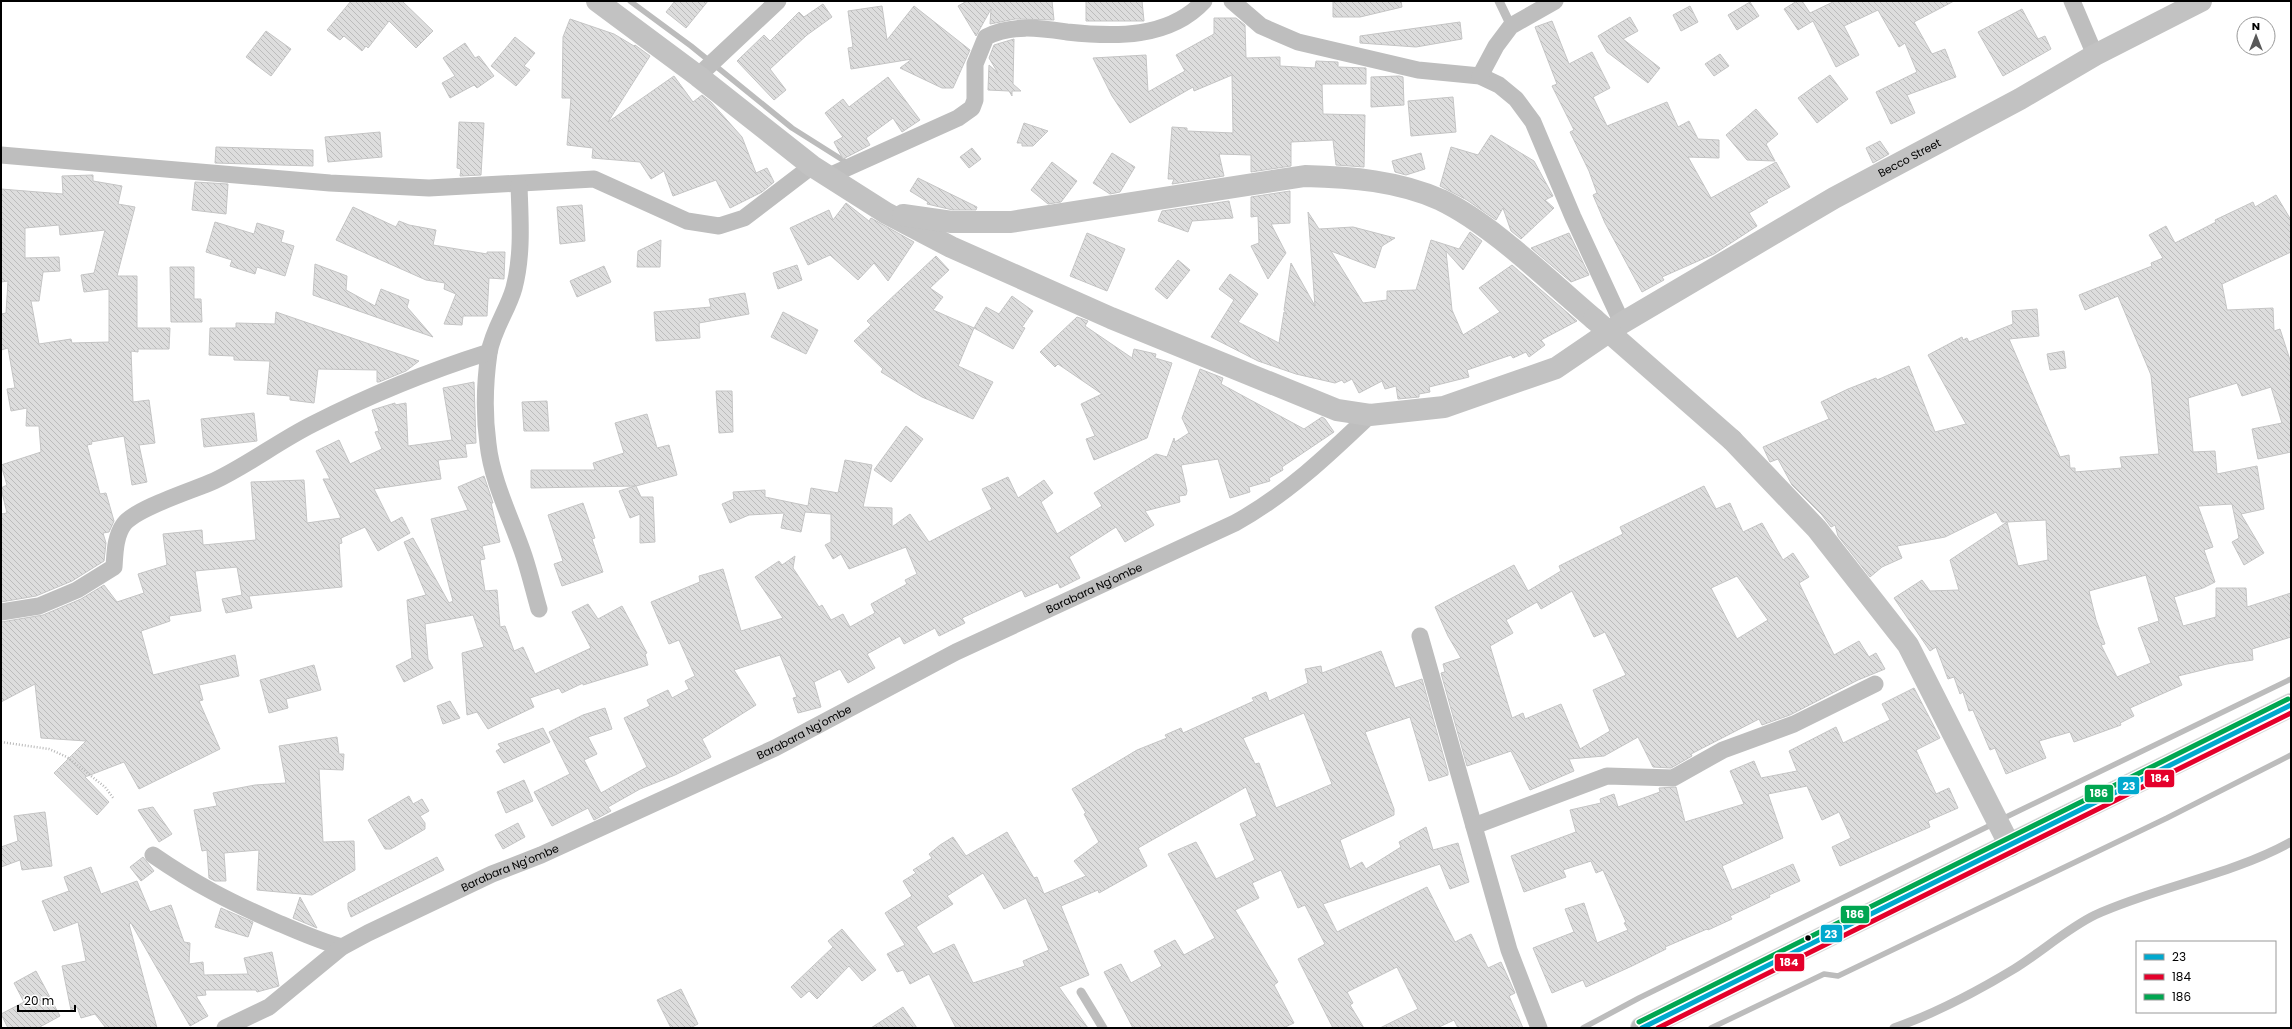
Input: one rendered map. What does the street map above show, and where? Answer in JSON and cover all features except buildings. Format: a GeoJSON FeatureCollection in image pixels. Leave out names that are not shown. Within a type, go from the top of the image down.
{"type":"FeatureCollection","features":[{"type":"Feature","properties":{"kind":"main road","name":"Becco Street"},"geometry":{"type":"LineString","coordinates":[[597,1],[698,76],[821,171],[886,212],[951,247],[1111,318],[1337,410],[1370,415],[1444,407],[1556,368],[1622,323],[1834,198],[2020,99],[2095,55],[2201,1]]}},
{"type":"Feature","properties":{"kind":"main road"},"geometry":{"type":"LineString","coordinates":[[886,212],[952,222],[1011,222],[1305,176],[1353,177],[1397,186],[1441,200],[1471,218],[1499,238],[1594,319],[1732,440],[1818,530],[1908,645],[2010,846]]}},
{"type":"Feature","properties":{"kind":"main road"},"geometry":{"type":"LineString","coordinates":[[1642,1028],[2291,705]]}},
{"type":"Feature","properties":{"kind":"street"},"geometry":{"type":"LineString","coordinates":[[698,76],[778,1]]}},
{"type":"Feature","properties":{"kind":"street"},"geometry":{"type":"LineString","coordinates":[[1,155],[330,183],[429,188],[519,185],[594,179],[687,221],[719,226],[744,218],[821,171],[952,121],[972,108],[975,100],[977,58],[986,37],[995,32],[1024,28],[1132,35],[1152,31],[1173,23],[1199,7],[1204,1]]}},
{"type":"Feature","properties":{"kind":"street"},"geometry":{"type":"LineString","coordinates":[[1232,1],[1260,26],[1298,42],[1418,70],[1480,76],[1499,85],[1516,99],[1533,122],[1573,217],[1622,323]]}},
{"type":"Feature","properties":{"kind":"street"},"geometry":{"type":"LineString","coordinates":[[1480,76],[1496,46],[1511,26],[1556,1]]}},
{"type":"Feature","properties":{"kind":"street"},"geometry":{"type":"LineString","coordinates":[[2072,1],[2095,55]]}},
{"type":"Feature","properties":{"kind":"street"},"geometry":{"type":"LineString","coordinates":[[519,185],[520,246],[514,289],[499,321],[489,352],[487,407],[488,445],[539,609]]}},
{"type":"Feature","properties":{"kind":"street"},"geometry":{"type":"LineString","coordinates":[[1,612],[39,606],[77,590],[114,567],[118,535],[125,523],[140,513],[215,481],[278,443],[357,402],[445,366],[489,352]]}},
{"type":"Feature","properties":{"kind":"street","name":"Barabara Ng'ombe"},"geometry":{"type":"LineString","coordinates":[[225,1028],[269,1007],[342,947],[492,874],[541,855],[769,751],[956,652],[1235,523],[1255,512],[1312,470],[1370,415]]}},
{"type":"Feature","properties":{"kind":"street"},"geometry":{"type":"LineString","coordinates":[[1420,636],[1509,950],[1539,1028]]}},
{"type":"Feature","properties":{"kind":"street"},"geometry":{"type":"LineString","coordinates":[[1474,826],[1607,776],[1673,778],[1723,750],[1794,724],[1875,684]]}},
{"type":"Feature","properties":{"kind":"street"},"geometry":{"type":"LineString","coordinates":[[153,855],[183,876],[223,899],[323,942],[342,947]]}},
{"type":"Feature","properties":{"kind":"lane"},"geometry":{"type":"LineString","coordinates":[[1499,1],[1511,26]]}},
{"type":"Feature","properties":{"kind":"lane"},"geometry":{"type":"LineString","coordinates":[[1894,1028],[1930,1015],[2014,969],[2094,916],[2137,898],[2244,865],[2291,842]]}},
{"type":"Feature","properties":{"kind":"lane"},"geometry":{"type":"LineString","coordinates":[[1081,992],[1103,1028]]}},
{"type":"Feature","properties":{"kind":"path"},"geometry":{"type":"LineString","coordinates":[[1,742],[49,749],[67,757],[105,787],[114,799]]}},
{"type":"Feature","properties":{"kind":"waterway"},"geometry":{"type":"LineString","coordinates":[[630,1],[691,46],[792,128],[849,164]]}},
{"type":"Feature","properties":{"kind":"waterway"},"geometry":{"type":"LineString","coordinates":[[2002,819],[2291,679]]}},
{"type":"Feature","properties":{"kind":"waterway"},"geometry":{"type":"LineString","coordinates":[[1711,1028],[1824,974],[1838,976],[2167,818],[2291,755]]}},
{"type":"Feature","properties":{"kind":"waterway"},"geometry":{"type":"LineString","coordinates":[[1583,1028],[1639,998],[1995,823]]}},
{"type":"Feature","properties":{"kind":"transit line","name":"186"},"geometry":{"type":"LineString","coordinates":[[1639,1022],[2288,699]]}},
{"type":"Feature","properties":{"kind":"transit line","name":"23"},"geometry":{"type":"LineString","coordinates":[[1642,1028],[2291,705]]}},
{"type":"Feature","properties":{"kind":"transit line","name":"184"},"geometry":{"type":"LineString","coordinates":[[1658,1028],[2291,713]]}}]}
